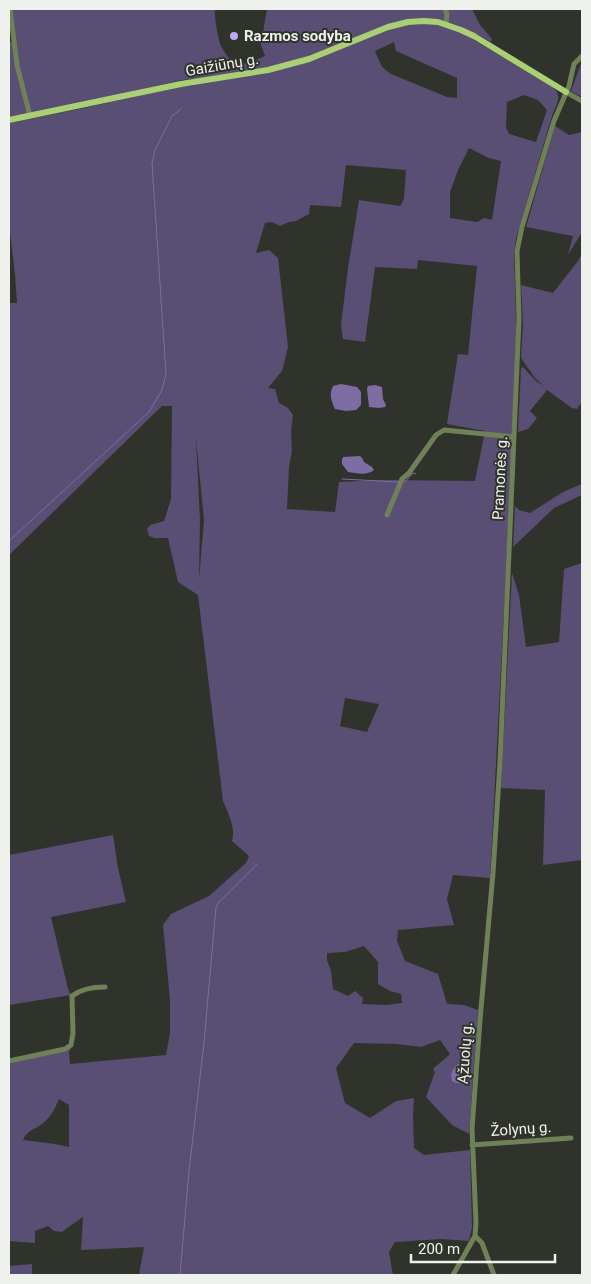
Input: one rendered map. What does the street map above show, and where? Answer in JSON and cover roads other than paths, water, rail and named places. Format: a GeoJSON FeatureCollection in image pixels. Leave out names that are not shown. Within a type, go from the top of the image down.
{"type":"FeatureCollection","features":[{"type":"Feature","properties":{"kind":"main road","name":"Gaižiūnų g."},"geometry":{"type":"LineString","coordinates":[[9,120],[181,84],[268,70],[309,59],[397,24],[424,20],[446,24],[474,36],[566,92]]}},
{"type":"Feature","properties":{"kind":"street"},"geometry":{"type":"LineString","coordinates":[[10,9],[17,65],[30,116]]}},
{"type":"Feature","properties":{"kind":"street"},"geometry":{"type":"LineString","coordinates":[[445,9],[447,14],[446,24]]}},
{"type":"Feature","properties":{"kind":"street","name":"Pramonės g."},"geometry":{"type":"LineString","coordinates":[[493,873],[501,737],[519,319],[518,251],[522,227],[554,121],[570,81],[574,64],[582,56]]}},
{"type":"Feature","properties":{"kind":"street"},"geometry":{"type":"LineString","coordinates":[[566,92],[582,101]]}},
{"type":"Feature","properties":{"kind":"street"},"geometry":{"type":"LineString","coordinates":[[387,515],[402,479],[409,473],[436,435],[444,430],[514,437]]}},
{"type":"Feature","properties":{"kind":"street","name":"Ąžuolų g."},"geometry":{"type":"LineString","coordinates":[[475,1236],[472,1145],[493,873]]}},
{"type":"Feature","properties":{"kind":"street"},"geometry":{"type":"LineString","coordinates":[[9,1061],[65,1049],[71,1045],[73,1033],[72,996],[77,992],[96,987],[105,987]]}},
{"type":"Feature","properties":{"kind":"street","name":"Žolynų g."},"geometry":{"type":"LineString","coordinates":[[472,1145],[571,1138]]}},
{"type":"Feature","properties":{"kind":"street"},"geometry":{"type":"LineString","coordinates":[[453,1275],[475,1236],[482,1243],[494,1275]]}},
{"type":"Feature","properties":{"kind":"waterway"},"geometry":{"type":"LineString","coordinates":[[9,541],[149,412],[162,390],[166,374],[152,163],[155,150],[172,116],[181,109]]}},
{"type":"Feature","properties":{"kind":"waterway"},"geometry":{"type":"LineString","coordinates":[[404,482],[413,473],[416,474]]}},
{"type":"Feature","properties":{"kind":"waterway"},"geometry":{"type":"LineString","coordinates":[[342,479],[399,482]]}},
{"type":"Feature","properties":{"kind":"waterway"},"geometry":{"type":"LineString","coordinates":[[180,1275],[216,907],[257,864]]}},
{"type":"Feature","properties":{"kind":"place","name":"Razmos sodyba"},"geometry":{"type":"Point","coordinates":[234,36]}}]}
